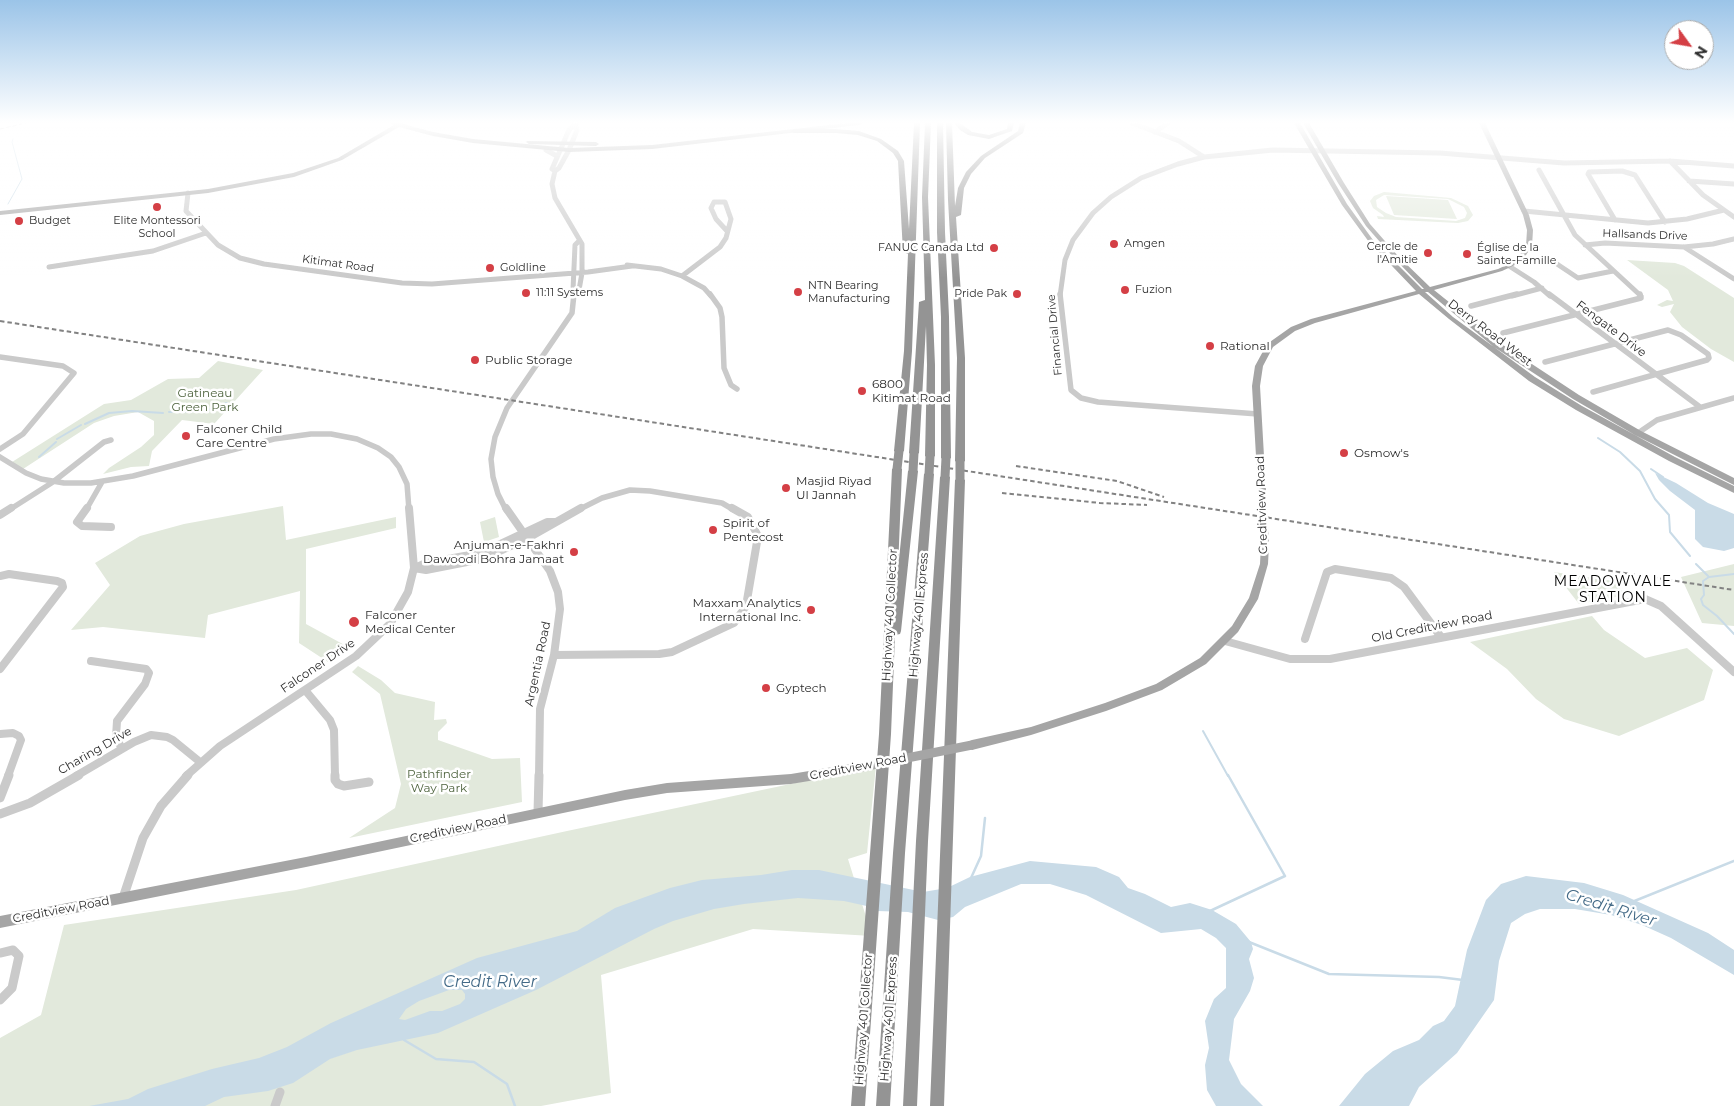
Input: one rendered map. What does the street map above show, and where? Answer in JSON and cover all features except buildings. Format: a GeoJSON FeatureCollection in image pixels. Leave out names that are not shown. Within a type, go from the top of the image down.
{"type":"FeatureCollection","features":[{"type":"Feature","properties":{"kind":"highway"},"geometry":{"type":"LineString","coordinates":[[902,175],[907,252],[908,351]]}},
{"type":"Feature","properties":{"kind":"highway","name":"Highway 401 Collector"},"geometry":{"type":"LineString","coordinates":[[858,1106],[884,734],[897,469],[908,351],[916,175]]}},
{"type":"Feature","properties":{"kind":"highway","name":"Highway 401 Express"},"geometry":{"type":"LineString","coordinates":[[883,1106],[895,943],[899,853],[930,456],[931,365],[926,248],[926,175]]}},
{"type":"Feature","properties":{"kind":"highway","name":"Highway 401 Express"},"geometry":{"type":"LineString","coordinates":[[910,1106],[921,855],[946,458],[945,317],[940,175]]}},
{"type":"Feature","properties":{"kind":"highway"},"geometry":{"type":"LineString","coordinates":[[936,1106],[960,480],[961,358],[950,175]]}},
{"type":"Feature","properties":{"kind":"highway"},"geometry":{"type":"LineString","coordinates":[[956,263],[957,207],[964,180],[968,175]]}},
{"type":"Feature","properties":{"kind":"highway"},"geometry":{"type":"LineString","coordinates":[[884,734],[913,470],[926,248]]}},
{"type":"Feature","properties":{"kind":"main road"},"geometry":{"type":"LineString","coordinates":[[0,213],[188,193],[239,186],[291,175]]}},
{"type":"Feature","properties":{"kind":"main road","name":"Derry Road West"},"geometry":{"type":"LineString","coordinates":[[1328,175],[1355,220],[1379,251],[1483,344],[1547,388],[1631,438],[1734,490]]}},
{"type":"Feature","properties":{"kind":"main road","name":"Derry Road West"},"geometry":{"type":"LineString","coordinates":[[1337,175],[1368,225],[1425,291],[1498,345],[1576,397],[1638,433],[1734,482]]}},
{"type":"Feature","properties":{"kind":"main road"},"geometry":{"type":"LineString","coordinates":[[1425,291],[1496,272],[1509,266],[1524,254],[1530,241],[1530,230],[1524,211],[1507,175]]}},
{"type":"Feature","properties":{"kind":"main road","name":"Creditview Road"},"geometry":{"type":"LineString","coordinates":[[0,922],[306,862],[538,812],[667,788],[791,779],[972,745],[1030,731],[1106,707],[1159,687],[1203,661],[1225,641],[1244,616],[1253,599],[1264,564],[1265,544],[1256,386],[1259,366],[1270,346],[1284,334],[1314,321],[1425,291]]}},
{"type":"Feature","properties":{"kind":"street","name":"Argentia Road"},"geometry":{"type":"LineString","coordinates":[[538,812],[540,709],[554,655],[560,610],[558,592],[550,571],[507,511],[498,494],[493,477],[491,459],[495,437],[507,408],[572,313],[576,293],[579,290],[582,271],[582,244],[579,242],[574,228],[554,198],[552,184],[554,175]]}},
{"type":"Feature","properties":{"kind":"street","name":"Financial Drive"},"geometry":{"type":"LineString","coordinates":[[1151,175],[1120,190],[1093,213],[1073,240],[1063,268],[1060,293],[1070,386],[1075,394],[1091,401],[1258,414]]}},
{"type":"Feature","properties":{"kind":"street"},"geometry":{"type":"LineString","coordinates":[[1503,333],[1640,298],[1641,295],[1575,235],[1562,215],[1541,175]]}},
{"type":"Feature","properties":{"kind":"street"},"geometry":{"type":"LineString","coordinates":[[1588,175],[1615,220]]}},
{"type":"Feature","properties":{"kind":"street"},"geometry":{"type":"LineString","coordinates":[[1633,175],[1665,222]]}},
{"type":"Feature","properties":{"kind":"street"},"geometry":{"type":"LineString","coordinates":[[1683,175],[1703,196],[1734,217]]}},
{"type":"Feature","properties":{"kind":"street"},"geometry":{"type":"LineString","coordinates":[[1689,181],[1734,184]]}},
{"type":"Feature","properties":{"kind":"street","name":"Kitimat Road"},"geometry":{"type":"LineString","coordinates":[[188,193],[186,211],[206,233],[234,255],[252,261],[408,284],[432,284],[632,266],[661,270],[682,276],[704,288],[720,308],[723,322],[724,368],[731,385],[737,389]]}},
{"type":"Feature","properties":{"kind":"street"},"geometry":{"type":"LineString","coordinates":[[682,276],[720,247],[726,238],[730,219],[725,202],[714,202],[711,208],[716,219],[727,231]]}},
{"type":"Feature","properties":{"kind":"street"},"geometry":{"type":"LineString","coordinates":[[1524,211],[1615,220],[1665,222],[1724,210]]}},
{"type":"Feature","properties":{"kind":"street"},"geometry":{"type":"LineString","coordinates":[[49,266],[153,251],[206,233]]}},
{"type":"Feature","properties":{"kind":"street","name":"Hallsands Drive"},"geometry":{"type":"LineString","coordinates":[[1585,244],[1605,242],[1684,247],[1713,244],[1734,239]]}},
{"type":"Feature","properties":{"kind":"street","name":"Argentia Road"},"geometry":{"type":"LineString","coordinates":[[576,293],[573,290],[575,245],[579,242]]}},
{"type":"Feature","properties":{"kind":"street"},"geometry":{"type":"LineString","coordinates":[[1684,247],[1731,274],[1734,279]]}},
{"type":"Feature","properties":{"kind":"street"},"geometry":{"type":"LineString","coordinates":[[1548,258],[1578,278],[1613,271]]}},
{"type":"Feature","properties":{"kind":"street","name":"Fengate Drive"},"geometry":{"type":"LineString","coordinates":[[1509,266],[1542,288],[1700,407]]}},
{"type":"Feature","properties":{"kind":"street"},"geometry":{"type":"LineString","coordinates":[[1471,306],[1542,288]]}},
{"type":"Feature","properties":{"kind":"street"},"geometry":{"type":"LineString","coordinates":[[1545,362],[1668,330],[1681,335],[1708,354],[1709,358],[1707,360],[1592,392]]}},
{"type":"Feature","properties":{"kind":"street"},"geometry":{"type":"LineString","coordinates":[[0,357],[63,366],[74,373],[23,434],[0,449]]}},
{"type":"Feature","properties":{"kind":"street"},"geometry":{"type":"LineString","coordinates":[[1638,433],[1657,420],[1734,398]]}},
{"type":"Feature","properties":{"kind":"street","name":"Falconer Drive"},"geometry":{"type":"LineString","coordinates":[[0,456],[26,473],[53,482],[102,482],[274,439],[320,434],[357,439],[369,443],[391,457],[403,473],[407,484],[414,568],[404,601],[381,634],[351,660],[236,735],[200,762],[173,790],[153,819],[136,852],[123,898]]}},
{"type":"Feature","properties":{"kind":"street"},"geometry":{"type":"LineString","coordinates":[[0,515],[53,482],[104,442],[111,440]]}},
{"type":"Feature","properties":{"kind":"street"},"geometry":{"type":"LineString","coordinates":[[102,482],[77,522],[82,526],[111,527]]}},
{"type":"Feature","properties":{"kind":"street"},"geometry":{"type":"LineString","coordinates":[[414,568],[426,570],[475,562],[495,555],[526,536],[549,527],[555,522],[612,494],[630,490],[650,491],[722,504],[748,517],[758,536],[746,606],[729,627],[672,652],[659,654],[554,655]]}},
{"type":"Feature","properties":{"kind":"street"},"geometry":{"type":"LineString","coordinates":[[1305,639],[1327,572],[1335,568],[1391,578],[1404,587],[1441,637]]}},
{"type":"Feature","properties":{"kind":"street"},"geometry":{"type":"LineString","coordinates":[[0,576],[9,574],[57,581],[63,587],[0,669]]}},
{"type":"Feature","properties":{"kind":"street","name":"Old Creditview Road"},"geometry":{"type":"LineString","coordinates":[[1225,641],[1269,655],[1290,659],[1330,658],[1645,599],[1661,606],[1734,672]]}},
{"type":"Feature","properties":{"kind":"street"},"geometry":{"type":"LineString","coordinates":[[90,661],[146,669],[149,672],[145,684],[117,721],[116,737],[122,749]]}},
{"type":"Feature","properties":{"kind":"street"},"geometry":{"type":"LineString","coordinates":[[305,690],[330,720],[334,730],[335,780],[338,784],[344,786],[370,782]]}},
{"type":"Feature","properties":{"kind":"street"},"geometry":{"type":"LineString","coordinates":[[0,734],[13,734],[19,736],[22,740],[0,798]]}},
{"type":"Feature","properties":{"kind":"street","name":"Charing Drive"},"geometry":{"type":"LineString","coordinates":[[0,814],[30,803],[122,749],[151,735],[167,737],[173,740],[200,762]]}},
{"type":"Feature","properties":{"kind":"street"},"geometry":{"type":"LineString","coordinates":[[0,952],[13,950],[19,956],[12,988],[0,1000]]}},
{"type":"Feature","properties":{"kind":"street"},"geometry":{"type":"LineString","coordinates":[[275,1106],[280,1092]]}},
{"type":"Feature","properties":{"kind":"green space"},"geometry":{"type":"Polygon","coordinates":[[[1384,192],[1451,198],[1468,206],[1473,215],[1468,221],[1458,223],[1378,219],[1377,216],[1384,217],[1373,208],[1370,201],[1374,196],[1384,192]],[[1384,195],[1376,200],[1377,207],[1396,217],[1456,221],[1465,218],[1467,213],[1464,207],[1448,199],[1384,195]]]}},
{"type":"Feature","properties":{"kind":"green space"},"geometry":{"type":"Polygon","coordinates":[[[1386,196],[1448,200],[1457,219],[1394,215],[1386,196]]]}},
{"type":"Feature","properties":{"kind":"green space"},"geometry":{"type":"Polygon","coordinates":[[[1627,260],[1675,263],[1684,266],[1734,298],[1734,362],[1711,349],[1682,327],[1670,312],[1674,304],[1662,307],[1657,305],[1667,300],[1673,301],[1668,290],[1627,260]]]}},
{"type":"Feature","properties":{"kind":"green space","name":"Gatineau Green Park"},"geometry":{"type":"Polygon","coordinates":[[[218,361],[263,370],[214,424],[182,420],[152,451],[149,466],[131,467],[103,474],[141,447],[154,435],[154,421],[138,412],[114,416],[94,423],[23,469],[12,462],[104,404],[131,400],[168,379],[199,378],[218,361]]]}},
{"type":"Feature","properties":{"kind":"green space"},"geometry":{"type":"Polygon","coordinates":[[[283,506],[286,540],[396,517],[396,528],[306,549],[306,624],[350,648],[328,662],[299,643],[300,591],[208,615],[205,638],[103,627],[71,630],[110,585],[95,563],[140,536],[184,524],[283,506]]]}},
{"type":"Feature","properties":{"kind":"green space"},"geometry":{"type":"Polygon","coordinates":[[[495,517],[499,537],[484,542],[480,522],[495,517]]]}},
{"type":"Feature","properties":{"kind":"green space"},"geometry":{"type":"Polygon","coordinates":[[[1734,564],[1734,626],[1702,623],[1681,577],[1734,564]]]}},
{"type":"Feature","properties":{"kind":"green space"},"geometry":{"type":"Polygon","coordinates":[[[1554,572],[1613,581],[1626,595],[1579,604],[1554,572]]]}},
{"type":"Feature","properties":{"kind":"green space"},"geometry":{"type":"Polygon","coordinates":[[[1592,616],[1604,630],[1645,658],[1687,648],[1713,670],[1704,700],[1619,736],[1564,719],[1536,699],[1507,669],[1470,642],[1592,616]]]}},
{"type":"Feature","properties":{"kind":"green space","name":"Pathfinder Way Park"},"geometry":{"type":"Polygon","coordinates":[[[358,666],[381,680],[395,693],[435,702],[434,720],[446,719],[447,723],[438,732],[438,740],[492,759],[520,758],[522,802],[349,838],[395,808],[401,784],[380,694],[352,672],[358,666]]]}},
{"type":"Feature","properties":{"kind":"green space"},"geometry":{"type":"Polygon","coordinates":[[[876,766],[867,853],[848,859],[872,936],[753,929],[601,975],[611,1093],[541,1106],[0,1106],[0,1038],[41,1015],[64,925],[296,890],[876,766]]]}},
{"type":"Feature","properties":{"kind":"water"},"geometry":{"type":"Polygon","coordinates":[[[1655,473],[1676,483],[1708,503],[1734,514],[1734,548],[1724,551],[1703,547],[1695,539],[1695,510],[1670,491],[1655,473]]]}},
{"type":"Feature","properties":{"kind":"water","name":"Credit River"},"geometry":{"type":"Polygon","coordinates":[[[1030,861],[1096,867],[1119,877],[1128,888],[1171,907],[1190,903],[1212,910],[1236,924],[1251,942],[1253,949],[1249,959],[1254,978],[1250,991],[1234,1019],[1229,1060],[1241,1084],[1263,1106],[1216,1106],[1207,1090],[1205,1065],[1209,1048],[1205,1021],[1214,999],[1226,988],[1226,948],[1216,938],[1201,929],[1161,933],[1086,895],[1050,884],[1021,884],[965,907],[953,917],[938,920],[908,912],[877,911],[871,907],[844,901],[798,898],[714,909],[673,921],[654,929],[536,990],[438,1033],[357,1050],[330,1059],[293,1083],[268,1091],[224,1097],[205,1106],[89,1106],[128,1099],[148,1089],[212,1069],[259,1058],[287,1047],[331,1023],[477,958],[577,931],[615,908],[670,888],[702,880],[761,875],[792,870],[819,870],[923,892],[947,888],[970,877],[1030,861]],[[449,990],[419,1001],[406,1009],[399,1019],[405,1020],[430,1011],[442,1011],[460,1004],[465,999],[465,994],[462,990],[449,990]]]}},
{"type":"Feature","properties":{"kind":"water","name":"Credit River"},"geometry":{"type":"Polygon","coordinates":[[[1526,876],[1584,883],[1623,895],[1708,933],[1734,950],[1734,975],[1671,938],[1642,925],[1611,915],[1575,909],[1540,909],[1525,914],[1511,923],[1499,961],[1494,1000],[1457,1053],[1419,1087],[1409,1106],[1339,1106],[1365,1074],[1393,1051],[1419,1040],[1433,1026],[1444,1021],[1455,1006],[1467,950],[1486,900],[1501,884],[1526,876]]]}},
{"type":"Feature","properties":{"kind":"waterway"},"geometry":{"type":"LineString","coordinates":[[8,204],[22,179],[21,175]]}},
{"type":"Feature","properties":{"kind":"waterway"},"geometry":{"type":"LineString","coordinates":[[223,404],[227,403]]}},
{"type":"Feature","properties":{"kind":"waterway"},"geometry":{"type":"LineString","coordinates":[[169,412],[205,411],[218,406]]}},
{"type":"Feature","properties":{"kind":"waterway"},"geometry":{"type":"LineString","coordinates":[[85,424],[109,413],[132,411],[163,413]]}},
{"type":"Feature","properties":{"kind":"waterway"},"geometry":{"type":"LineString","coordinates":[[57,439],[81,425]]}},
{"type":"Feature","properties":{"kind":"waterway"},"geometry":{"type":"LineString","coordinates":[[1598,438],[1620,452],[1640,471],[1655,499],[1669,515],[1670,532],[1690,556]]}},
{"type":"Feature","properties":{"kind":"waterway"},"geometry":{"type":"LineString","coordinates":[[39,457],[56,442]]}},
{"type":"Feature","properties":{"kind":"waterway"},"geometry":{"type":"LineString","coordinates":[[1651,469],[1663,477]]}},
{"type":"Feature","properties":{"kind":"waterway"},"geometry":{"type":"LineString","coordinates":[[1696,564],[1709,577]]}},
{"type":"Feature","properties":{"kind":"waterway"},"geometry":{"type":"LineString","coordinates":[[1709,577],[1734,574]]}},
{"type":"Feature","properties":{"kind":"waterway"},"geometry":{"type":"LineString","coordinates":[[1709,577],[1703,581],[1704,595],[1701,599],[1703,605],[1717,616],[1734,634]]}},
{"type":"Feature","properties":{"kind":"waterway"},"geometry":{"type":"LineString","coordinates":[[1203,731],[1228,776]]}},
{"type":"Feature","properties":{"kind":"waterway"},"geometry":{"type":"LineString","coordinates":[[1210,911],[1285,876],[1228,775]]}},
{"type":"Feature","properties":{"kind":"waterway"},"geometry":{"type":"LineString","coordinates":[[971,878],[981,856],[985,818]]}},
{"type":"Feature","properties":{"kind":"waterway"},"geometry":{"type":"LineString","coordinates":[[1632,902],[1734,861]]}},
{"type":"Feature","properties":{"kind":"waterway","name":"Credit River"},"geometry":{"type":"LineString","coordinates":[[1249,942],[1329,974],[1439,977],[1463,980]]}},
{"type":"Feature","properties":{"kind":"waterway"},"geometry":{"type":"LineString","coordinates":[[404,1040],[436,1059],[474,1062],[507,1084],[515,1106]]}},
{"type":"Feature","properties":{"kind":"railway"},"geometry":{"type":"LineString","coordinates":[[0,321],[1734,590]]}},
{"type":"Feature","properties":{"kind":"railway"},"geometry":{"type":"LineString","coordinates":[[1016,466],[1117,481],[1164,497]]}},
{"type":"Feature","properties":{"kind":"railway"},"geometry":{"type":"LineString","coordinates":[[1002,493],[1100,503],[1147,505]]}},
{"type":"Feature","properties":{"kind":"place","name":"Elite Montessori School"},"geometry":{"type":"Point","coordinates":[157,207]}},
{"type":"Feature","properties":{"kind":"place","name":"Budget"},"geometry":{"type":"Point","coordinates":[19,221]}},
{"type":"Feature","properties":{"kind":"place","name":"Amgen"},"geometry":{"type":"Point","coordinates":[1114,244]}},
{"type":"Feature","properties":{"kind":"place","name":"FANUC Canada Ltd"},"geometry":{"type":"Point","coordinates":[994,248]}},
{"type":"Feature","properties":{"kind":"place","name":"Cercle de l'Amitie"},"geometry":{"type":"Point","coordinates":[1428,253]}},
{"type":"Feature","properties":{"kind":"place","name":"Église de la Sainte-Famille"},"geometry":{"type":"Point","coordinates":[1467,254]}},
{"type":"Feature","properties":{"kind":"place","name":"Goldline"},"geometry":{"type":"Point","coordinates":[490,268]}},
{"type":"Feature","properties":{"kind":"place","name":"Fuzion"},"geometry":{"type":"Point","coordinates":[1125,290]}},
{"type":"Feature","properties":{"kind":"place","name":"NTN Bearing Manufacturing"},"geometry":{"type":"Point","coordinates":[798,292]}},
{"type":"Feature","properties":{"kind":"place","name":"11:11 Systems"},"geometry":{"type":"Point","coordinates":[526,293]}},
{"type":"Feature","properties":{"kind":"place","name":"Pride Pak"},"geometry":{"type":"Point","coordinates":[1017,294]}},
{"type":"Feature","properties":{"kind":"place","name":"Rational"},"geometry":{"type":"Point","coordinates":[1210,346]}},
{"type":"Feature","properties":{"kind":"place","name":"Public Storage"},"geometry":{"type":"Point","coordinates":[475,360]}},
{"type":"Feature","properties":{"kind":"place","name":"6800 Kitimat Road"},"geometry":{"type":"Point","coordinates":[862,391]}},
{"type":"Feature","properties":{"kind":"place","name":"Falconer Child Care Centre"},"geometry":{"type":"Point","coordinates":[186,436]}},
{"type":"Feature","properties":{"kind":"place","name":"Osmow's"},"geometry":{"type":"Point","coordinates":[1344,453]}},
{"type":"Feature","properties":{"kind":"place","name":"Masjid Riyad Ul Jannah"},"geometry":{"type":"Point","coordinates":[786,488]}},
{"type":"Feature","properties":{"kind":"place","name":"Spirit of Pentecost"},"geometry":{"type":"Point","coordinates":[713,530]}},
{"type":"Feature","properties":{"kind":"place","name":"Anjuman-e-Fakhri Dawoodi Bohra Jamaat"},"geometry":{"type":"Point","coordinates":[574,552]}},
{"type":"Feature","properties":{"kind":"place","name":"Maxxam Analytics International Inc."},"geometry":{"type":"Point","coordinates":[811,610]}},
{"type":"Feature","properties":{"kind":"place","name":"Falconer Medical Center"},"geometry":{"type":"Point","coordinates":[354,622]}},
{"type":"Feature","properties":{"kind":"place","name":"Gyptech"},"geometry":{"type":"Point","coordinates":[766,688]}},
{"type":"Feature","properties":{"kind":"district","name":"MEADOWVALE STATION"},"geometry":{"type":"Point","coordinates":[1613,590]}}]}
